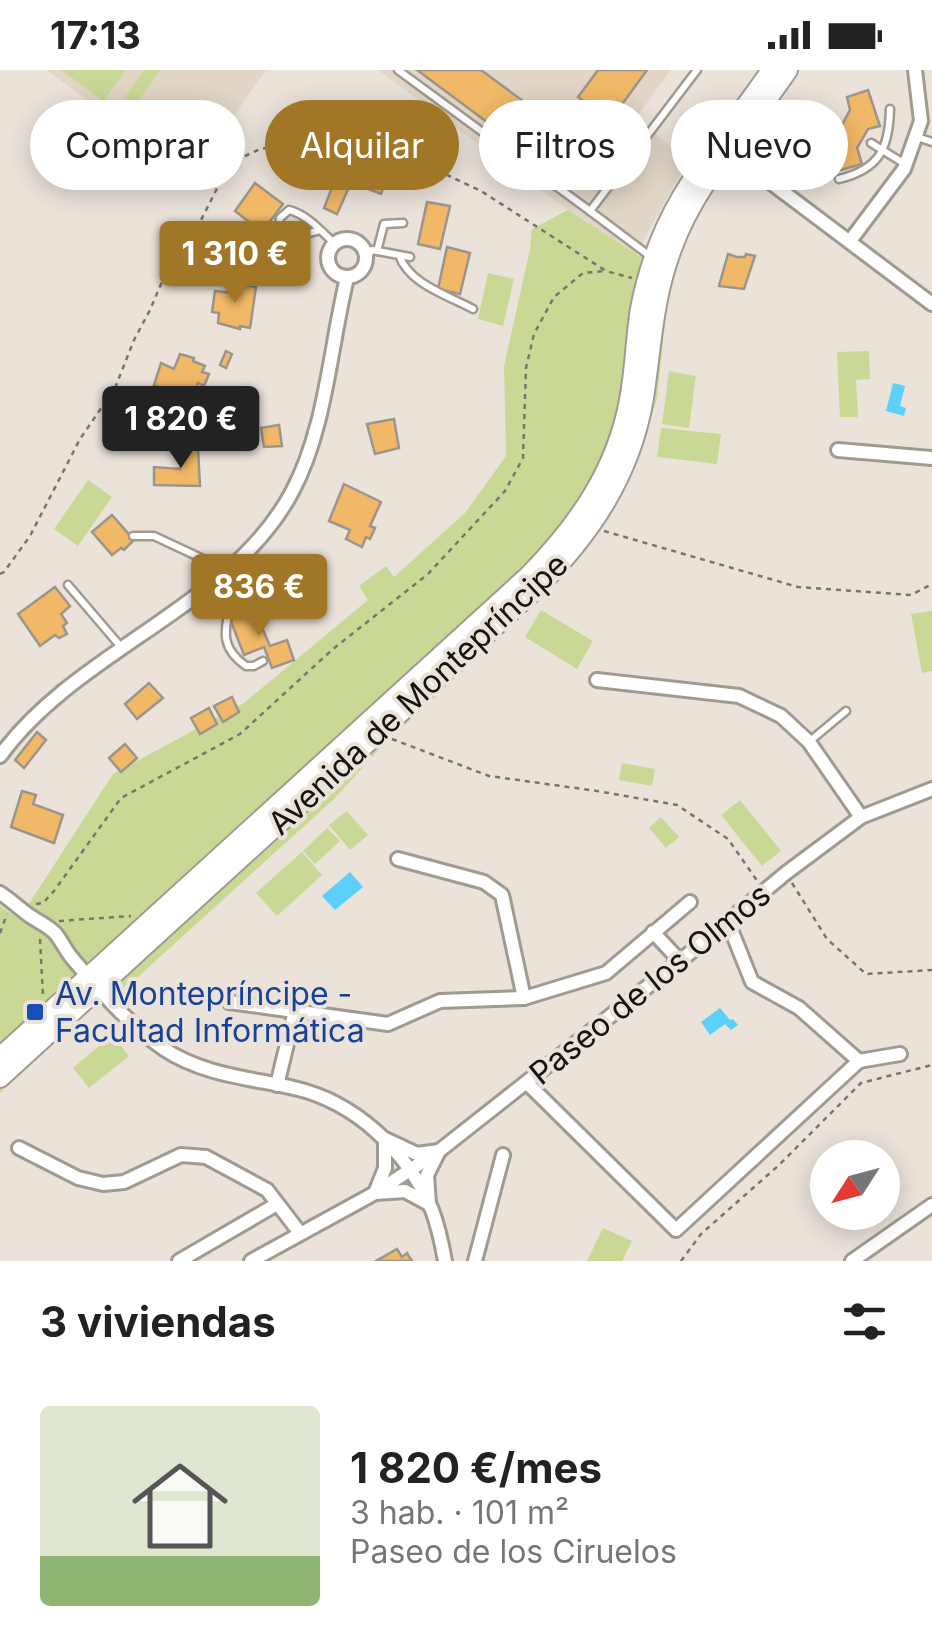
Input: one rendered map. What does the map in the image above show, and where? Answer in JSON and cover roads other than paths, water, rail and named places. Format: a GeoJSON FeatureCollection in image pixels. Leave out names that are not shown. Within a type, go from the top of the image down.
{"type":"FeatureCollection","features":[{"type":"Feature","properties":{"kind":"street","name":"Avenida de Montepríncipe"},"geometry":{"type":"LineString","coordinates":[[752,100],[770,70]]}},
{"type":"Feature","properties":{"kind":"street","name":"Avenida de Montepríncipe"},"geometry":{"type":"LineString","coordinates":[[763,100],[788,70]]}},
{"type":"Feature","properties":{"kind":"street"},"geometry":{"type":"LineString","coordinates":[[850,242],[906,165],[921,121],[914,70]]}},
{"type":"Feature","properties":{"kind":"street","name":"Avenida de Montepríncipe"},"geometry":{"type":"LineString","coordinates":[[0,1078],[162,910],[528,576],[580,518],[608,468],[620,436],[647,282],[676,204],[688,190]]}},
{"type":"Feature","properties":{"kind":"street","name":"Avenida de Montepríncipe"},"geometry":{"type":"LineString","coordinates":[[0,1057],[44,1017],[93,982],[380,730],[571,553],[620,476],[633,441],[644,401],[654,309],[673,244],[700,190]]}},
{"type":"Feature","properties":{"kind":"street"},"geometry":{"type":"LineString","coordinates":[[780,190],[932,304]]}},
{"type":"Feature","properties":{"kind":"street"},"geometry":{"type":"LineString","coordinates":[[344,240],[356,241],[372,254],[359,274],[347,278],[335,273],[329,263],[334,244],[344,240]]}},
{"type":"Feature","properties":{"kind":"street"},"geometry":{"type":"LineString","coordinates":[[0,756],[60,694],[223,573],[259,540],[279,514],[303,468],[317,426],[347,278]]}},
{"type":"Feature","properties":{"kind":"street"},"geometry":{"type":"LineString","coordinates":[[838,450],[932,458]]}},
{"type":"Feature","properties":{"kind":"street"},"geometry":{"type":"LineString","coordinates":[[597,680],[739,696],[781,716],[809,742],[860,816]]}},
{"type":"Feature","properties":{"kind":"street","name":"Paseo de los Olmos"},"geometry":{"type":"LineString","coordinates":[[251,1261],[375,1193],[439,1152],[860,816],[932,789]]}},
{"type":"Feature","properties":{"kind":"street"},"geometry":{"type":"LineString","coordinates":[[398,859],[484,882],[502,895],[524,998]]}},
{"type":"Feature","properties":{"kind":"street"},"geometry":{"type":"LineString","coordinates":[[0,893],[61,940],[93,982],[131,1022],[164,1049],[221,1074],[298,1089],[330,1101],[385,1139],[411,1171],[430,1204]]}},
{"type":"Feature","properties":{"kind":"street"},"geometry":{"type":"LineString","coordinates":[[229,1002],[388,1024],[440,1001],[524,998],[606,973],[690,902]]}},
{"type":"Feature","properties":{"kind":"street"},"geometry":{"type":"LineString","coordinates":[[728,922],[752,982],[799,1008],[859,1061]]}},
{"type":"Feature","properties":{"kind":"street"},"geometry":{"type":"LineString","coordinates":[[653,932],[680,961]]}},
{"type":"Feature","properties":{"kind":"street"},"geometry":{"type":"LineString","coordinates":[[278,1085],[295,1011]]}},
{"type":"Feature","properties":{"kind":"street"},"geometry":{"type":"LineString","coordinates":[[528,1083],[676,1230],[859,1061],[900,1054]]}},
{"type":"Feature","properties":{"kind":"street"},"geometry":{"type":"LineString","coordinates":[[385,1139],[417,1154],[439,1152]]}},
{"type":"Feature","properties":{"kind":"street"},"geometry":{"type":"LineString","coordinates":[[385,1139],[386,1168],[375,1193],[404,1191],[430,1204]]}},
{"type":"Feature","properties":{"kind":"street"},"geometry":{"type":"LineString","coordinates":[[19,1148],[78,1178],[103,1184],[124,1182],[181,1155],[206,1156],[268,1190],[300,1234]]}},
{"type":"Feature","properties":{"kind":"street"},"geometry":{"type":"LineString","coordinates":[[439,1152],[427,1175],[430,1204],[445,1261]]}},
{"type":"Feature","properties":{"kind":"street"},"geometry":{"type":"LineString","coordinates":[[475,1261],[503,1155]]}},
{"type":"Feature","properties":{"kind":"street"},"geometry":{"type":"LineString","coordinates":[[178,1261],[277,1204]]}},
{"type":"Feature","properties":{"kind":"street"},"geometry":{"type":"LineString","coordinates":[[852,1261],[932,1205]]}},
{"type":"Feature","properties":{"kind":"lane"},"geometry":{"type":"LineString","coordinates":[[398,70],[654,258]]}},
{"type":"Feature","properties":{"kind":"lane"},"geometry":{"type":"LineString","coordinates":[[590,211],[697,70]]}},
{"type":"Feature","properties":{"kind":"lane"},"geometry":{"type":"LineString","coordinates":[[848,177],[874,163],[884,151],[890,108]]}},
{"type":"Feature","properties":{"kind":"lane"},"geometry":{"type":"LineString","coordinates":[[916,136],[932,142]]}},
{"type":"Feature","properties":{"kind":"lane"},"geometry":{"type":"LineString","coordinates":[[871,144],[906,165]]}},
{"type":"Feature","properties":{"kind":"lane"},"geometry":{"type":"LineString","coordinates":[[320,230],[301,236],[278,232],[280,218],[289,210],[300,213],[320,230],[334,244]]}},
{"type":"Feature","properties":{"kind":"lane"},"geometry":{"type":"LineString","coordinates":[[404,223],[384,224],[372,254],[410,257]]}},
{"type":"Feature","properties":{"kind":"lane"},"geometry":{"type":"LineString","coordinates":[[399,255],[411,276],[473,309]]}},
{"type":"Feature","properties":{"kind":"lane"},"geometry":{"type":"LineString","coordinates":[[133,536],[154,536],[216,565],[231,586],[232,600],[224,634],[232,652],[246,666],[263,661]]}},
{"type":"Feature","properties":{"kind":"lane"},"geometry":{"type":"LineString","coordinates":[[68,585],[121,648]]}},
{"type":"Feature","properties":{"kind":"lane"},"geometry":{"type":"LineString","coordinates":[[809,742],[846,711]]}},
{"type":"Feature","properties":{"kind":"water"},"geometry":{"type":"Polygon","coordinates":[[[893,383],[905,386],[900,406],[906,408],[904,416],[886,411],[893,383]]]}},
{"type":"Feature","properties":{"kind":"water"},"geometry":{"type":"Polygon","coordinates":[[[350,872],[363,887],[335,910],[322,896],[350,872]]]}},
{"type":"Feature","properties":{"kind":"water"},"geometry":{"type":"Polygon","coordinates":[[[720,1008],[738,1025],[731,1030],[725,1024],[710,1035],[701,1022],[720,1008]]]}},
{"type":"Feature","properties":{"kind":"place","name":"Av. Montepríncipe - Facultad Informática"},"geometry":{"type":"Point","coordinates":[35,1012]}}]}
